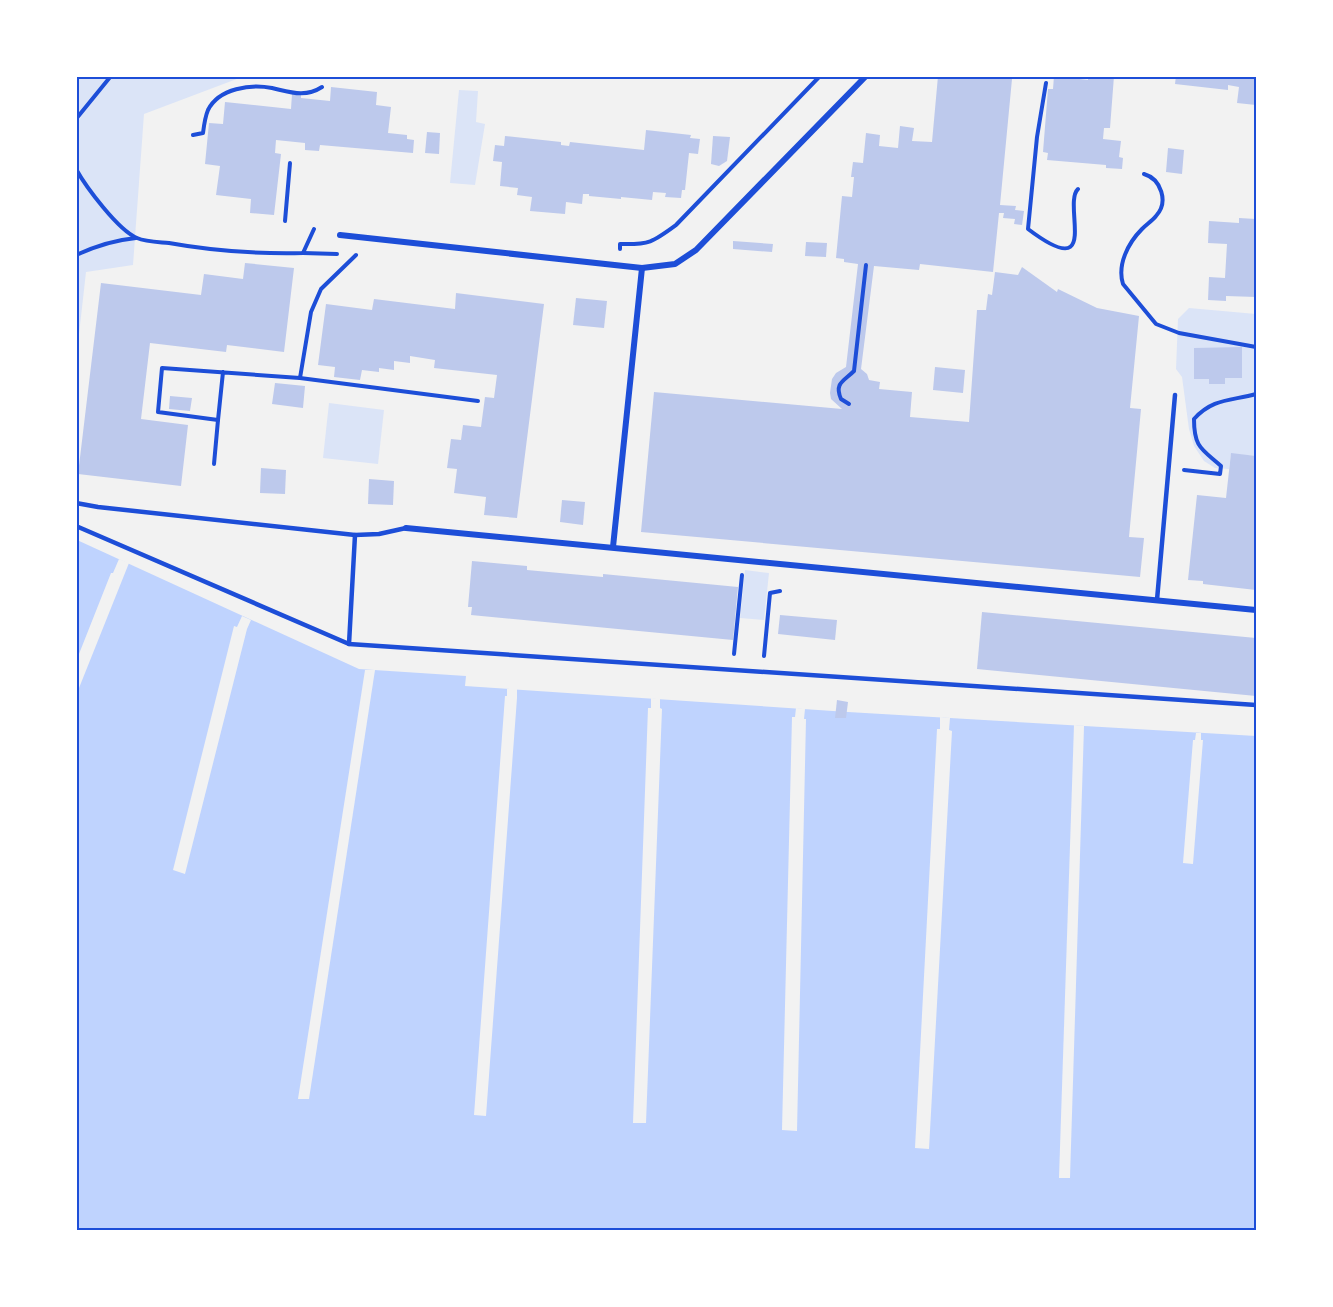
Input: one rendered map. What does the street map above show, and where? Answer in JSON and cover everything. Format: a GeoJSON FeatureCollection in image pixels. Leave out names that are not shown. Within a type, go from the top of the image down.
{"type":"FeatureCollection","features":[{"type":"Feature","properties":{"kind":"street"},"geometry":{"type":"LineString","coordinates":[[340,236],[642,268],[675,264],[696,250],[866,76]]}},
{"type":"Feature","properties":{"kind":"street"},"geometry":{"type":"LineString","coordinates":[[613,547],[642,268]]}},
{"type":"Feature","properties":{"kind":"street"},"geometry":{"type":"LineString","coordinates":[[406,528],[1257,610]]}},
{"type":"Feature","properties":{"kind":"lane"},"geometry":{"type":"LineString","coordinates":[[1156,600],[1175,395]]}},
{"type":"Feature","properties":{"kind":"lane"},"geometry":{"type":"LineString","coordinates":[[76,503],[355,535],[379,534],[406,528]]}},
{"type":"Feature","properties":{"kind":"lane"},"geometry":{"type":"LineString","coordinates":[[76,526],[349,644],[1257,705]]}},
{"type":"Feature","properties":{"kind":"lane"},"geometry":{"type":"LineString","coordinates":[[349,644],[355,535]]}},
{"type":"Feature","properties":{"kind":"path"},"geometry":{"type":"LineString","coordinates":[[76,119],[111,76]]}},
{"type":"Feature","properties":{"kind":"path"},"geometry":{"type":"LineString","coordinates":[[618,265],[620,244],[645,244],[676,225],[820,76]]}},
{"type":"Feature","properties":{"kind":"path"},"geometry":{"type":"LineString","coordinates":[[1046,83],[1037,138],[1028,229],[1059,247],[1072,244],[1076,238],[1073,196],[1078,189]]}},
{"type":"Feature","properties":{"kind":"path"},"geometry":{"type":"LineString","coordinates":[[193,135],[202,133],[207,111],[213,103],[232,91],[255,87],[303,94],[314,93],[322,87]]}},
{"type":"Feature","properties":{"kind":"path"},"geometry":{"type":"LineString","coordinates":[[285,221],[290,163]]}},
{"type":"Feature","properties":{"kind":"path"},"geometry":{"type":"LineString","coordinates":[[76,169],[90,192],[136,238]]}},
{"type":"Feature","properties":{"kind":"path"},"geometry":{"type":"LineString","coordinates":[[1144,174],[1150,176],[1160,187],[1162,194],[1160,210],[1129,246],[1122,266],[1123,284],[1156,324],[1179,333],[1257,347]]}},
{"type":"Feature","properties":{"kind":"path"},"geometry":{"type":"LineString","coordinates":[[76,255],[98,245],[136,238],[200,249],[276,254],[303,253],[314,229]]}},
{"type":"Feature","properties":{"kind":"path"},"geometry":{"type":"LineString","coordinates":[[300,378],[314,304],[321,289],[356,255]]}},
{"type":"Feature","properties":{"kind":"path"},"geometry":{"type":"LineString","coordinates":[[849,404],[841,399],[838,390],[844,378],[854,371],[866,265]]}},
{"type":"Feature","properties":{"kind":"path"},"geometry":{"type":"LineString","coordinates":[[218,420],[158,412],[162,368],[300,378],[478,401]]}},
{"type":"Feature","properties":{"kind":"path"},"geometry":{"type":"LineString","coordinates":[[214,464],[222,372]]}},
{"type":"Feature","properties":{"kind":"path"},"geometry":{"type":"LineString","coordinates":[[1168,468],[1220,474],[1221,466],[1202,451],[1194,430],[1194,419],[1201,411],[1219,400],[1257,394]]}},
{"type":"Feature","properties":{"kind":"path"},"geometry":{"type":"LineString","coordinates":[[765,640],[770,594],[780,591]]}},
{"type":"Feature","properties":{"kind":"path"},"geometry":{"type":"LineString","coordinates":[[736,634],[739,600]]}},
{"type":"Feature","properties":{"kind":"shaded area"},"geometry":{"type":"Polygon","coordinates":[[[77,77],[242,77],[144,114],[133,265],[86,272],[77,352],[77,77]]]}},
{"type":"Feature","properties":{"kind":"shaded area"},"geometry":{"type":"Polygon","coordinates":[[[459,90],[478,91],[476,122],[485,124],[475,185],[450,183],[459,90]]]}},
{"type":"Feature","properties":{"kind":"shaded area"},"geometry":{"type":"Polygon","coordinates":[[[1189,308],[1256,314],[1256,456],[1231,454],[1229,469],[1215,468],[1204,461],[1194,446],[1189,429],[1182,377],[1176,369],[1178,319],[1189,308]]]}},
{"type":"Feature","properties":{"kind":"shaded area"},"geometry":{"type":"Polygon","coordinates":[[[329,403],[384,410],[378,464],[323,458],[329,403]]]}},
{"type":"Feature","properties":{"kind":"shaded area"},"geometry":{"type":"Polygon","coordinates":[[[745,570],[769,573],[764,620],[740,618],[745,570]]]}},
{"type":"Feature","properties":{"kind":"water"},"geometry":{"type":"Polygon","coordinates":[[[77,540],[359,669],[466,676],[465,686],[1256,736],[1256,1230],[77,1230],[77,540]]]}},
{"type":"Feature","properties":{"kind":"pier"},"geometry":{"type":"Polygon","coordinates":[[[119,559],[129,563],[77,693],[77,659],[111,573],[119,559]]]}},
{"type":"Feature","properties":{"kind":"pier"},"geometry":{"type":"Polygon","coordinates":[[[242,616],[251,620],[185,874],[173,870],[234,626],[237,627],[242,616]]]}},
{"type":"Feature","properties":{"kind":"pier"},"geometry":{"type":"Polygon","coordinates":[[[365,670],[375,670],[309,1099],[298,1099],[365,670]]]}},
{"type":"Feature","properties":{"kind":"pier"},"geometry":{"type":"Polygon","coordinates":[[[507,689],[517,689],[517,698],[486,1116],[474,1115],[507,689]]]}},
{"type":"Feature","properties":{"kind":"pier"},"geometry":{"type":"Polygon","coordinates":[[[651,698],[660,699],[662,709],[646,1123],[633,1123],[648,708],[651,708],[651,698]]]}},
{"type":"Feature","properties":{"kind":"pier"},"geometry":{"type":"Polygon","coordinates":[[[796,708],[805,709],[804,719],[806,719],[797,1131],[782,1130],[792,717],[795,717],[796,708]]]}},
{"type":"Feature","properties":{"kind":"pier"},"geometry":{"type":"Polygon","coordinates":[[[940,717],[950,718],[949,730],[952,731],[929,1149],[915,1148],[937,729],[940,729],[940,717]]]}},
{"type":"Feature","properties":{"kind":"pier"},"geometry":{"type":"Polygon","coordinates":[[[1074,725],[1084,726],[1070,1178],[1059,1178],[1074,725]]]}},
{"type":"Feature","properties":{"kind":"pier"},"geometry":{"type":"Polygon","coordinates":[[[1196,733],[1201,733],[1201,740],[1203,740],[1193,864],[1183,863],[1193,740],[1195,740],[1196,733]]]}},
{"type":"Feature","properties":{"kind":"building"},"geometry":{"type":"Polygon","coordinates":[[[938,76],[991,76],[1012,79],[1000,205],[1016,206],[1015,210],[1024,211],[1022,225],[1014,224],[1015,219],[1003,218],[1004,213],[999,213],[993,272],[920,264],[919,270],[874,266],[861,369],[867,374],[869,380],[880,382],[879,389],[912,392],[910,417],[969,422],[977,310],[986,310],[988,294],[992,295],[995,272],[1018,275],[1022,267],[1057,292],[1058,289],[1097,308],[1139,316],[1130,408],[1141,409],[1129,537],[1144,538],[1140,577],[641,532],[654,392],[842,409],[831,399],[830,393],[832,379],[836,373],[846,367],[858,264],[836,258],[842,196],[852,197],[853,162],[863,163],[866,133],[880,135],[879,146],[898,148],[900,126],[914,128],[912,141],[932,142],[938,76]]]}},
{"type":"Feature","properties":{"kind":"building"},"geometry":{"type":"Polygon","coordinates":[[[1054,76],[1088,80],[1088,76],[1114,76],[1110,128],[1104,128],[1103,139],[1121,141],[1119,157],[1123,158],[1122,169],[1106,168],[1106,165],[1047,160],[1048,153],[1043,152],[1048,89],[1053,89],[1054,76]]]}},
{"type":"Feature","properties":{"kind":"building"},"geometry":{"type":"Polygon","coordinates":[[[1176,76],[1256,76],[1256,105],[1237,103],[1239,87],[1228,85],[1228,90],[1175,84],[1176,76]]]}},
{"type":"Feature","properties":{"kind":"building"},"geometry":{"type":"Polygon","coordinates":[[[331,87],[377,92],[376,105],[391,107],[388,133],[407,135],[407,139],[414,140],[413,153],[320,145],[319,151],[305,150],[305,143],[276,140],[275,153],[281,154],[274,215],[250,213],[251,199],[216,195],[220,166],[205,164],[209,123],[223,124],[225,102],[291,109],[292,94],[301,95],[301,98],[330,101],[331,87]]]}},
{"type":"Feature","properties":{"kind":"building"},"geometry":{"type":"Polygon","coordinates":[[[646,130],[691,135],[690,138],[700,139],[698,154],[689,153],[685,190],[682,190],[681,198],[665,197],[666,193],[653,192],[652,200],[583,194],[582,204],[566,202],[565,214],[530,211],[532,197],[517,195],[518,188],[500,186],[502,162],[493,161],[495,145],[504,146],[505,136],[561,142],[561,145],[569,146],[570,142],[644,150],[646,130]]]}},
{"type":"Feature","properties":{"kind":"building"},"geometry":{"type":"Polygon","coordinates":[[[427,132],[440,133],[439,154],[425,153],[427,132]]]}},
{"type":"Feature","properties":{"kind":"building"},"geometry":{"type":"Polygon","coordinates":[[[713,136],[730,137],[727,161],[719,166],[711,164],[713,136]]]}},
{"type":"Feature","properties":{"kind":"building"},"geometry":{"type":"Polygon","coordinates":[[[1168,148],[1184,150],[1182,174],[1166,172],[1168,148]]]}},
{"type":"Feature","properties":{"kind":"building"},"geometry":{"type":"Polygon","coordinates":[[[1239,218],[1256,219],[1256,297],[1226,296],[1226,301],[1208,300],[1209,277],[1225,278],[1227,244],[1208,243],[1209,221],[1239,223],[1239,218]]]}},
{"type":"Feature","properties":{"kind":"building"},"geometry":{"type":"Polygon","coordinates":[[[733,241],[773,244],[772,252],[733,249],[733,241]]]}},
{"type":"Feature","properties":{"kind":"building"},"geometry":{"type":"Polygon","coordinates":[[[806,242],[827,243],[826,257],[805,256],[806,242]]]}},
{"type":"Feature","properties":{"kind":"building"},"geometry":{"type":"Polygon","coordinates":[[[245,263],[294,268],[284,352],[227,345],[226,352],[150,343],[141,419],[188,425],[181,486],[78,474],[101,283],[201,295],[204,274],[243,279],[245,263]]]}},
{"type":"Feature","properties":{"kind":"building"},"geometry":{"type":"Polygon","coordinates":[[[456,293],[544,304],[517,518],[484,515],[486,497],[454,493],[457,469],[447,468],[451,439],[461,440],[463,425],[481,427],[485,397],[494,398],[497,375],[434,368],[435,360],[410,356],[410,363],[394,361],[394,370],[379,368],[379,372],[362,370],[360,380],[334,377],[335,367],[318,365],[326,304],[372,310],[374,299],[455,309],[456,293]]]}},
{"type":"Feature","properties":{"kind":"building"},"geometry":{"type":"Polygon","coordinates":[[[576,298],[607,301],[604,328],[573,325],[576,298]]]}},
{"type":"Feature","properties":{"kind":"building"},"geometry":{"type":"Polygon","coordinates":[[[1242,347],[1242,378],[1225,378],[1225,384],[1209,384],[1209,379],[1194,379],[1194,348],[1242,347]]]}},
{"type":"Feature","properties":{"kind":"building"},"geometry":{"type":"Polygon","coordinates":[[[935,367],[965,370],[963,393],[933,390],[935,367]]]}},
{"type":"Feature","properties":{"kind":"building"},"geometry":{"type":"Polygon","coordinates":[[[275,383],[305,386],[303,408],[272,404],[275,383]]]}},
{"type":"Feature","properties":{"kind":"building"},"geometry":{"type":"Polygon","coordinates":[[[170,396],[192,398],[190,411],[169,409],[170,396]]]}},
{"type":"Feature","properties":{"kind":"building"},"geometry":{"type":"Polygon","coordinates":[[[1231,453],[1256,456],[1256,590],[1188,580],[1197,495],[1226,498],[1231,453]]]}},
{"type":"Feature","properties":{"kind":"building"},"geometry":{"type":"Polygon","coordinates":[[[261,468],[286,470],[285,494],[260,493],[261,468]]]}},
{"type":"Feature","properties":{"kind":"building"},"geometry":{"type":"Polygon","coordinates":[[[369,479],[394,481],[393,505],[368,504],[369,479]]]}},
{"type":"Feature","properties":{"kind":"building"},"geometry":{"type":"Polygon","coordinates":[[[562,500],[585,502],[583,525],[560,522],[562,500]]]}},
{"type":"Feature","properties":{"kind":"building"},"geometry":{"type":"Polygon","coordinates":[[[472,561],[527,566],[527,570],[603,577],[603,574],[738,587],[733,640],[471,615],[472,607],[468,607],[472,561]]]}},
{"type":"Feature","properties":{"kind":"building"},"geometry":{"type":"Polygon","coordinates":[[[982,612],[1256,638],[1256,696],[977,669],[982,612]]]}},
{"type":"Feature","properties":{"kind":"building"},"geometry":{"type":"Polygon","coordinates":[[[780,615],[837,620],[835,640],[778,634],[780,615]]]}},
{"type":"Feature","properties":{"kind":"building"},"geometry":{"type":"Polygon","coordinates":[[[837,700],[848,702],[846,718],[835,718],[837,700]]]}}]}
